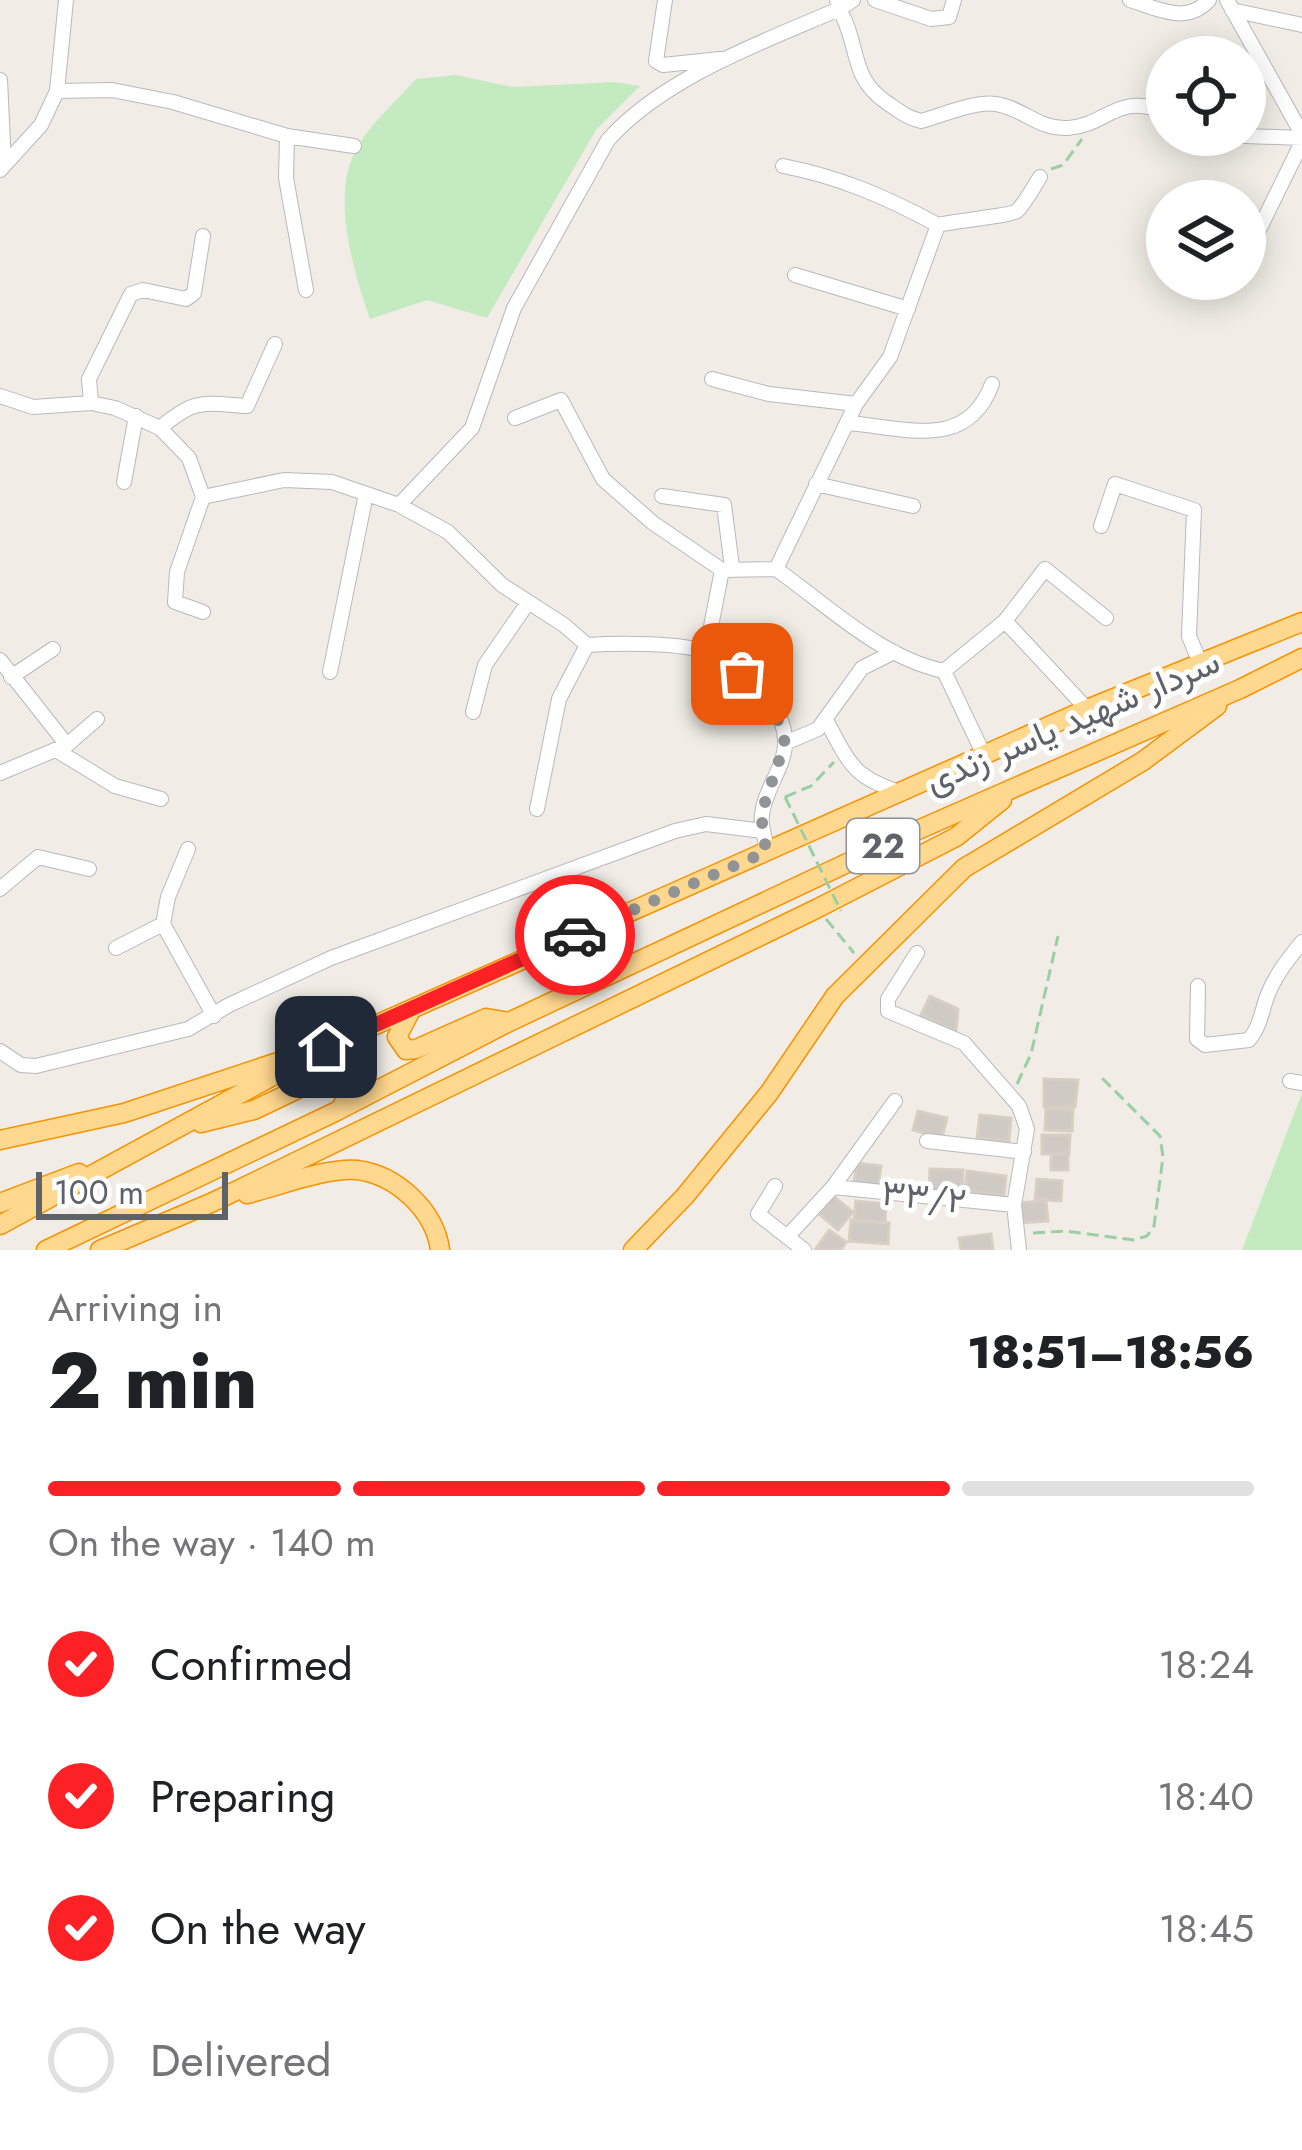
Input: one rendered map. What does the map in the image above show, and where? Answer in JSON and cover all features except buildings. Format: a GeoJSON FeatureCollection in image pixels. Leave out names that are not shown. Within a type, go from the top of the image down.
{"type":"FeatureCollection","features":[{"type":"Feature","properties":{"kind":"highway","name":"سردار شهید یاسر زندی"},"geometry":{"type":"LineString","coordinates":[[0,1225],[326,1047],[1088,709],[1302,622]]}},
{"type":"Feature","properties":{"kind":"highway","name":"سردار شهید یاسر زندی"},"geometry":{"type":"LineString","coordinates":[[46,1250],[335,1112],[509,1022],[1302,658]]}},
{"type":"Feature","properties":{"kind":"highway"},"geometry":{"type":"LineString","coordinates":[[633,1250],[685,1196],[769,1093],[835,996],[964,868],[1143,761],[1240,689]]}},
{"type":"Feature","properties":{"kind":"highway"},"geometry":{"type":"LineString","coordinates":[[100,1250],[213,1202],[818,908],[956,837],[1025,782]]}},
{"type":"Feature","properties":{"kind":"highway"},"geometry":{"type":"LineString","coordinates":[[410,1012],[397,1037],[406,1050],[486,1018],[509,1022]]}},
{"type":"Feature","properties":{"kind":"highway"},"geometry":{"type":"LineString","coordinates":[[0,1140],[124,1113],[326,1047]]}},
{"type":"Feature","properties":{"kind":"highway"},"geometry":{"type":"LineString","coordinates":[[182,1127],[254,1111],[346,1070],[356,1085],[335,1112]]}},
{"type":"Feature","properties":{"kind":"highway"},"geometry":{"type":"LineString","coordinates":[[0,1203],[129,1156]]}},
{"type":"Feature","properties":{"kind":"highway"},"geometry":{"type":"LineString","coordinates":[[213,1202],[357,1170],[398,1185],[425,1210],[440,1250]]}},
{"type":"Feature","properties":{"kind":"street"},"geometry":{"type":"LineString","coordinates":[[2,167],[40,125],[57,92],[67,0]]}},
{"type":"Feature","properties":{"kind":"street"},"geometry":{"type":"LineString","coordinates":[[665,0],[656,61],[663,65],[725,58]]}},
{"type":"Feature","properties":{"kind":"street"},"geometry":{"type":"LineString","coordinates":[[875,0],[932,20],[950,17],[955,0]]}},
{"type":"Feature","properties":{"kind":"street"},"geometry":{"type":"LineString","coordinates":[[1130,1],[1179,15],[1199,11],[1209,0]]}},
{"type":"Feature","properties":{"kind":"street"},"geometry":{"type":"LineString","coordinates":[[399,505],[472,428],[514,308],[608,140],[627,118],[725,58],[843,3],[859,73],[870,92],[910,118],[921,121],[989,103],[1001,104],[1048,128],[1087,125],[1101,114],[1136,105],[1146,108]]}},
{"type":"Feature","properties":{"kind":"street"},"geometry":{"type":"LineString","coordinates":[[1229,5],[1302,26]]}},
{"type":"Feature","properties":{"kind":"street"},"geometry":{"type":"LineString","coordinates":[[1229,5],[1302,134]]}},
{"type":"Feature","properties":{"kind":"street"},"geometry":{"type":"LineString","coordinates":[[0,80],[2,167]]}},
{"type":"Feature","properties":{"kind":"street"},"geometry":{"type":"LineString","coordinates":[[57,92],[112,90],[173,102],[286,136],[354,146]]}},
{"type":"Feature","properties":{"kind":"street"},"geometry":{"type":"LineString","coordinates":[[1266,134],[1302,134]]}},
{"type":"Feature","properties":{"kind":"street"},"geometry":{"type":"LineString","coordinates":[[1266,214],[1302,134]]}},
{"type":"Feature","properties":{"kind":"street"},"geometry":{"type":"LineString","coordinates":[[286,136],[286,178],[307,290]]}},
{"type":"Feature","properties":{"kind":"street"},"geometry":{"type":"LineString","coordinates":[[783,166],[832,175],[881,194],[938,225],[1009,216],[1040,177]]}},
{"type":"Feature","properties":{"kind":"street"},"geometry":{"type":"LineString","coordinates":[[776,569],[856,404],[890,357],[938,225]]}},
{"type":"Feature","properties":{"kind":"street"},"geometry":{"type":"LineString","coordinates":[[91,403],[89,379],[131,293],[143,290],[186,299],[194,293],[203,236]]}},
{"type":"Feature","properties":{"kind":"street"},"geometry":{"type":"LineString","coordinates":[[795,275],[908,309]]}},
{"type":"Feature","properties":{"kind":"street"},"geometry":{"type":"LineString","coordinates":[[160,428],[185,407],[204,403],[248,406],[275,344]]}},
{"type":"Feature","properties":{"kind":"street"},"geometry":{"type":"LineString","coordinates":[[712,380],[770,394],[856,404]]}},
{"type":"Feature","properties":{"kind":"street"},"geometry":{"type":"LineString","coordinates":[[847,423],[950,431],[978,411],[992,384]]}},
{"type":"Feature","properties":{"kind":"street"},"geometry":{"type":"LineString","coordinates":[[0,396],[34,407],[91,403],[136,416],[160,428],[189,458],[203,497],[177,572],[175,602],[203,612]]}},
{"type":"Feature","properties":{"kind":"street"},"geometry":{"type":"LineString","coordinates":[[515,418],[561,400],[603,479],[653,523],[727,569],[776,569],[894,652],[923,667],[944,671]]}},
{"type":"Feature","properties":{"kind":"street"},"geometry":{"type":"LineString","coordinates":[[124,482],[136,416]]}},
{"type":"Feature","properties":{"kind":"street"},"geometry":{"type":"LineString","coordinates":[[203,497],[284,480],[332,482],[399,505],[448,532],[527,604],[564,625],[586,645],[622,643],[706,652],[742,674],[772,701],[785,743],[761,814],[766,852]]}},
{"type":"Feature","properties":{"kind":"street"},"geometry":{"type":"LineString","coordinates":[[816,484],[913,506]]}},
{"type":"Feature","properties":{"kind":"street"},"geometry":{"type":"LineString","coordinates":[[1101,526],[1115,484],[1194,510],[1189,636],[1200,663]]}},
{"type":"Feature","properties":{"kind":"street"},"geometry":{"type":"LineString","coordinates":[[329,672],[367,494]]}},
{"type":"Feature","properties":{"kind":"street"},"geometry":{"type":"LineString","coordinates":[[662,496],[724,505],[727,569],[706,652]]}},
{"type":"Feature","properties":{"kind":"street"},"geometry":{"type":"LineString","coordinates":[[944,671],[1004,621],[1045,569],[1106,619]]}},
{"type":"Feature","properties":{"kind":"street"},"geometry":{"type":"LineString","coordinates":[[473,712],[484,665],[527,604]]}},
{"type":"Feature","properties":{"kind":"street"},"geometry":{"type":"LineString","coordinates":[[1004,621],[1088,709]]}},
{"type":"Feature","properties":{"kind":"street"},"geometry":{"type":"LineString","coordinates":[[537,809],[560,698],[586,645]]}},
{"type":"Feature","properties":{"kind":"street"},"geometry":{"type":"LineString","coordinates":[[11,677],[53,650]]}},
{"type":"Feature","properties":{"kind":"street"},"geometry":{"type":"LineString","coordinates":[[785,743],[818,729],[862,668],[894,652]]}},
{"type":"Feature","properties":{"kind":"street"},"geometry":{"type":"LineString","coordinates":[[0,660],[62,747],[115,786],[161,799]]}},
{"type":"Feature","properties":{"kind":"street"},"geometry":{"type":"LineString","coordinates":[[944,671],[985,757]]}},
{"type":"Feature","properties":{"kind":"street"},"geometry":{"type":"LineString","coordinates":[[0,772],[62,747],[97,719]]}},
{"type":"Feature","properties":{"kind":"street"},"geometry":{"type":"LineString","coordinates":[[826,719],[866,782],[902,793]]}},
{"type":"Feature","properties":{"kind":"street"},"geometry":{"type":"LineString","coordinates":[[0,1051],[21,1065],[36,1066],[188,1029],[331,958],[675,831],[706,824],[763,831]]}},
{"type":"Feature","properties":{"kind":"street"},"geometry":{"type":"LineString","coordinates":[[188,849],[168,897],[163,924],[214,1016]]}},
{"type":"Feature","properties":{"kind":"street"},"geometry":{"type":"LineString","coordinates":[[0,889],[38,857],[89,869]]}},
{"type":"Feature","properties":{"kind":"street"},"geometry":{"type":"LineString","coordinates":[[116,948],[163,924]]}},
{"type":"Feature","properties":{"kind":"street"},"geometry":{"type":"LineString","coordinates":[[1198,986],[1197,1039],[1204,1045],[1249,1040],[1261,1025],[1267,995],[1302,942]]}},
{"type":"Feature","properties":{"kind":"street"},"geometry":{"type":"LineString","coordinates":[[917,953],[888,999],[888,1011],[964,1043],[1011,1096],[1028,1129],[1014,1205],[1018,1242]]}},
{"type":"Feature","properties":{"kind":"street"},"geometry":{"type":"LineString","coordinates":[[787,1237],[833,1186],[895,1101]]}},
{"type":"Feature","properties":{"kind":"street"},"geometry":{"type":"LineString","coordinates":[[927,1141],[1024,1152]]}},
{"type":"Feature","properties":{"kind":"street"},"geometry":{"type":"LineString","coordinates":[[775,1186],[758,1214],[804,1250]]}},
{"type":"Feature","properties":{"kind":"street","name":"۳۳/۲"},"geometry":{"type":"LineString","coordinates":[[833,1186],[1014,1205]]}},
{"type":"Feature","properties":{"kind":"path"},"geometry":{"type":"LineString","coordinates":[[1040,177],[1063,165],[1083,138]]}},
{"type":"Feature","properties":{"kind":"path"},"geometry":{"type":"LineString","coordinates":[[841,911],[785,797],[811,786],[843,752]]}},
{"type":"Feature","properties":{"kind":"path"},"geometry":{"type":"LineString","coordinates":[[818,908],[863,964]]}},
{"type":"Feature","properties":{"kind":"path"},"geometry":{"type":"LineString","coordinates":[[1011,1096],[1030,1054],[1058,936]]}},
{"type":"Feature","properties":{"kind":"path"},"geometry":{"type":"LineString","coordinates":[[1018,1242],[1064,1231],[1134,1240],[1147,1236],[1154,1226],[1163,1157],[1160,1136],[1100,1075]]}},
{"type":"Feature","properties":{"kind":"green space"},"geometry":{"type":"Polygon","coordinates":[[[456,75],[512,87],[615,82],[640,86],[596,130],[487,318],[427,300],[370,319],[348,235],[348,170],[368,132],[416,79],[456,75]]]}},
{"type":"Feature","properties":{"kind":"green space"},"geometry":{"type":"Polygon","coordinates":[[[1302,1093],[1302,1250],[1242,1250],[1302,1093]]]}},
{"type":"Feature","properties":{"kind":"way so far"},"geometry":{"type":"LineString","coordinates":[[575,935],[766,852],[761,814],[785,743],[772,701],[742,674]]}},
{"type":"Feature","properties":{"kind":"route"},"geometry":{"type":"LineString","coordinates":[[326,1047],[575,935]]}}]}
